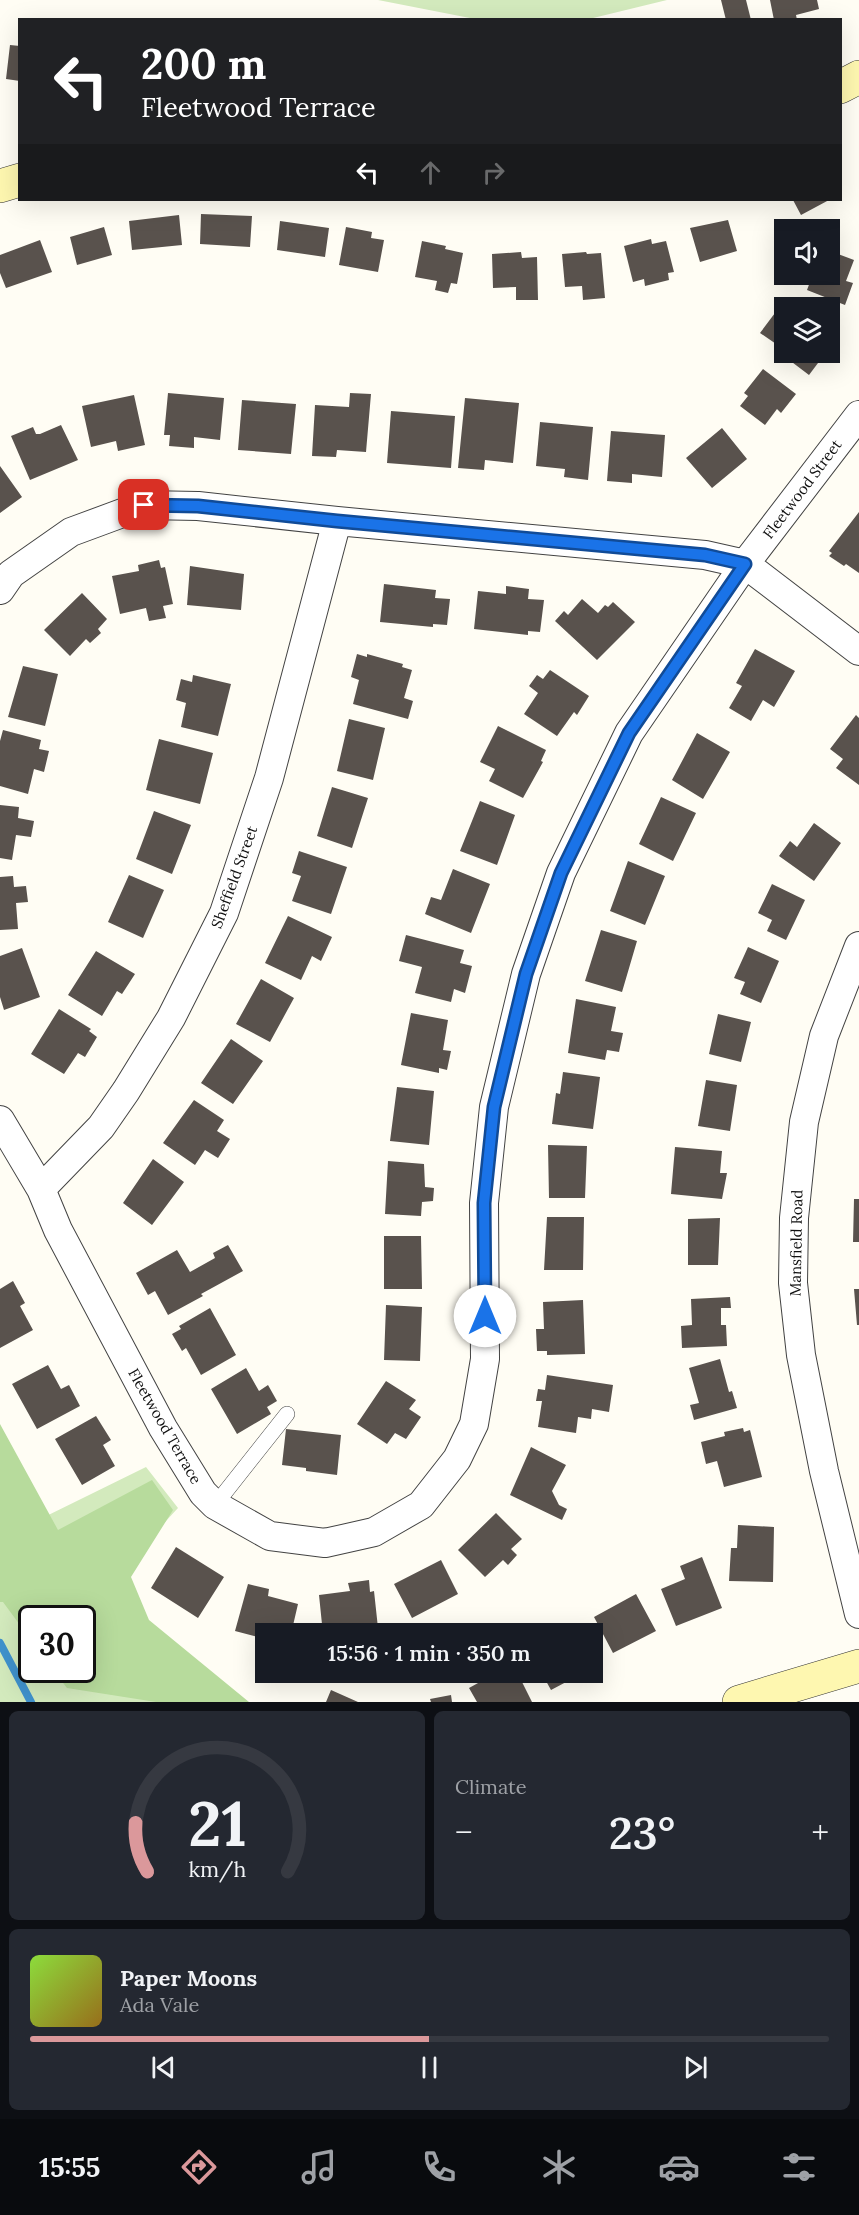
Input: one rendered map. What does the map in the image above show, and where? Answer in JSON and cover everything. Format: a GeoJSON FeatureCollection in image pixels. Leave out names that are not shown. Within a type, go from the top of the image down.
{"type":"FeatureCollection","features":[{"type":"Feature","properties":{"kind":"street"},"geometry":{"type":"LineString","coordinates":[[0,186],[18,181]]}},
{"type":"Feature","properties":{"kind":"street","name":"Fleetwood Street"},"geometry":{"type":"LineString","coordinates":[[745,564],[859,415]]}},
{"type":"Feature","properties":{"kind":"street"},"geometry":{"type":"LineString","coordinates":[[0,590],[11,574],[71,532],[144,505],[198,506],[705,555],[745,564],[859,651]]}},
{"type":"Feature","properties":{"kind":"street","name":"Sheffield Street"},"geometry":{"type":"LineString","coordinates":[[41,1189],[101,1127],[126,1091],[171,1018],[224,913],[269,778],[337,521]]}},
{"type":"Feature","properties":{"kind":"street","name":"Fleetwood Terrace"},"geometry":{"type":"LineString","coordinates":[[0,1120],[41,1189],[58,1230],[163,1428],[203,1493],[215,1505],[270,1536],[325,1543],[374,1532],[421,1505],[457,1459],[474,1424],[485,1359],[484,1203],[494,1107],[526,974],[561,873],[629,733],[745,564]]}},
{"type":"Feature","properties":{"kind":"street","name":"Mansfield Road"},"geometry":{"type":"LineString","coordinates":[[859,946],[824,1036],[804,1122],[794,1218],[793,1283],[801,1355],[824,1471],[859,1614]]}},
{"type":"Feature","properties":{"kind":"street"},"geometry":{"type":"LineString","coordinates":[[739,1702],[859,1666]]}},
{"type":"Feature","properties":{"kind":"lane"},"geometry":{"type":"LineString","coordinates":[[215,1505],[287,1414]]}},
{"type":"Feature","properties":{"kind":"green space"},"geometry":{"type":"Polygon","coordinates":[[[378,0],[667,0],[593,18],[470,18],[378,0]]]}},
{"type":"Feature","properties":{"kind":"green space"},"geometry":{"type":"Polygon","coordinates":[[[0,1424],[58,1530],[152,1480],[173,1510],[131,1577],[149,1620],[249,1702],[156,1702],[67,1688],[63,1683],[96,1683],[96,1605],[18,1605],[18,1622],[3,1602],[0,1602],[0,1424]]]}},
{"type":"Feature","properties":{"kind":"green space"},"geometry":{"type":"Polygon","coordinates":[[[146,1467],[178,1508],[88,1605],[18,1605],[18,1683],[96,1683],[96,1675],[181,1702],[0,1702],[0,1482],[24,1527],[146,1467]]]}},
{"type":"Feature","properties":{"kind":"building"},"geometry":{"type":"Polygon","coordinates":[[[721,0],[746,0],[750,18],[726,18],[721,0]]]}},
{"type":"Feature","properties":{"kind":"building"},"geometry":{"type":"Polygon","coordinates":[[[770,0],[817,0],[819,9],[796,15],[797,18],[774,18],[770,0]]]}},
{"type":"Feature","properties":{"kind":"building"},"geometry":{"type":"Polygon","coordinates":[[[10,45],[18,46],[18,81],[6,79],[10,45]]]}},
{"type":"Feature","properties":{"kind":"building"},"geometry":{"type":"Polygon","coordinates":[[[794,201],[827,201],[801,215],[794,201]]]}},
{"type":"Feature","properties":{"kind":"building"},"geometry":{"type":"Polygon","coordinates":[[[201,214],[252,216],[250,247],[200,244],[201,214]]]}},
{"type":"Feature","properties":{"kind":"building"},"geometry":{"type":"Polygon","coordinates":[[[179,215],[182,245],[132,250],[129,221],[179,215]]]}},
{"type":"Feature","properties":{"kind":"building"},"geometry":{"type":"Polygon","coordinates":[[[728,220],[737,251],[700,262],[690,228],[728,220]]]}},
{"type":"Feature","properties":{"kind":"building"},"geometry":{"type":"Polygon","coordinates":[[[280,221],[329,228],[325,257],[277,250],[280,221]]]}},
{"type":"Feature","properties":{"kind":"building"},"geometry":{"type":"Polygon","coordinates":[[[104,227],[112,255],[77,265],[70,237],[104,227]]]}},
{"type":"Feature","properties":{"kind":"building"},"geometry":{"type":"Polygon","coordinates":[[[346,227],[372,232],[371,238],[384,240],[378,272],[339,265],[346,227]]]}},
{"type":"Feature","properties":{"kind":"building"},"geometry":{"type":"Polygon","coordinates":[[[651,239],[652,244],[666,241],[674,272],[668,273],[669,280],[645,286],[644,279],[633,282],[624,246],[651,239]]]}},
{"type":"Feature","properties":{"kind":"building"},"geometry":{"type":"Polygon","coordinates":[[[40,240],[52,272],[6,288],[0,273],[0,255],[40,240]]]}},
{"type":"Feature","properties":{"kind":"building"},"geometry":{"type":"Polygon","coordinates":[[[422,241],[446,246],[445,249],[463,253],[457,284],[451,283],[448,293],[435,290],[437,281],[415,277],[422,241]]]}},
{"type":"Feature","properties":{"kind":"building"},"geometry":{"type":"Polygon","coordinates":[[[521,252],[522,258],[537,257],[538,300],[516,300],[516,287],[493,288],[492,254],[521,252]]]}},
{"type":"Feature","properties":{"kind":"building"},"geometry":{"type":"Polygon","coordinates":[[[586,252],[587,254],[601,253],[605,298],[583,300],[582,286],[565,287],[562,254],[586,252]]]}},
{"type":"Feature","properties":{"kind":"building"},"geometry":{"type":"Polygon","coordinates":[[[840,255],[854,260],[846,281],[853,283],[845,305],[840,303],[840,297],[825,297],[807,290],[809,285],[840,285],[840,255]]]}},
{"type":"Feature","properties":{"kind":"building"},"geometry":{"type":"Polygon","coordinates":[[[774,314],[774,343],[760,333],[774,314]]]}},
{"type":"Feature","properties":{"kind":"building"},"geometry":{"type":"Polygon","coordinates":[[[793,363],[818,363],[809,375],[793,363]]]}},
{"type":"Feature","properties":{"kind":"building"},"geometry":{"type":"Polygon","coordinates":[[[763,369],[796,394],[781,413],[777,409],[765,425],[740,406],[748,396],[744,393],[763,369]]]}},
{"type":"Feature","properties":{"kind":"building"},"geometry":{"type":"Polygon","coordinates":[[[168,393],[224,398],[220,440],[194,437],[194,448],[169,446],[170,435],[164,435],[168,393]]]}},
{"type":"Feature","properties":{"kind":"building"},"geometry":{"type":"Polygon","coordinates":[[[350,393],[371,394],[366,452],[337,450],[336,457],[312,456],[315,405],[349,407],[350,393]]]}},
{"type":"Feature","properties":{"kind":"building"},"geometry":{"type":"Polygon","coordinates":[[[134,395],[145,445],[118,451],[116,441],[91,447],[82,406],[134,395]]]}},
{"type":"Feature","properties":{"kind":"building"},"geometry":{"type":"Polygon","coordinates":[[[465,398],[519,403],[513,463],[485,460],[484,470],[458,468],[465,398]]]}},
{"type":"Feature","properties":{"kind":"building"},"geometry":{"type":"Polygon","coordinates":[[[242,400],[296,404],[291,454],[238,450],[242,400]]]}},
{"type":"Feature","properties":{"kind":"building"},"geometry":{"type":"Polygon","coordinates":[[[391,411],[455,416],[451,468],[387,463],[391,411]]]}},
{"type":"Feature","properties":{"kind":"building"},"geometry":{"type":"Polygon","coordinates":[[[540,422],[593,427],[588,480],[564,477],[565,469],[536,466],[540,422]]]}},
{"type":"Feature","properties":{"kind":"building"},"geometry":{"type":"Polygon","coordinates":[[[61,425],[78,460],[30,480],[11,436],[33,427],[36,434],[40,434],[61,425]]]}},
{"type":"Feature","properties":{"kind":"building"},"geometry":{"type":"Polygon","coordinates":[[[722,428],[747,459],[712,488],[686,458],[722,428]]]}},
{"type":"Feature","properties":{"kind":"building"},"geometry":{"type":"Polygon","coordinates":[[[611,431],[665,435],[662,477],[632,474],[632,483],[607,481],[611,431]]]}},
{"type":"Feature","properties":{"kind":"building"},"geometry":{"type":"Polygon","coordinates":[[[0,466],[22,497],[0,513],[0,466]]]}},
{"type":"Feature","properties":{"kind":"building"},"geometry":{"type":"Polygon","coordinates":[[[859,512],[859,573],[829,556],[832,553],[829,551],[859,512]]]}},
{"type":"Feature","properties":{"kind":"building"},"geometry":{"type":"Polygon","coordinates":[[[159,560],[161,568],[165,567],[173,604],[163,606],[166,618],[149,621],[146,608],[120,614],[112,576],[139,571],[138,565],[159,560]]]}},
{"type":"Feature","properties":{"kind":"building"},"geometry":{"type":"Polygon","coordinates":[[[190,566],[244,574],[241,610],[187,605],[190,566]]]}},
{"type":"Feature","properties":{"kind":"building"},"geometry":{"type":"Polygon","coordinates":[[[384,584],[436,590],[435,598],[450,599],[447,625],[433,624],[433,627],[380,622],[384,584]]]}},
{"type":"Feature","properties":{"kind":"building"},"geometry":{"type":"Polygon","coordinates":[[[506,586],[529,589],[528,599],[544,600],[540,632],[528,631],[528,635],[474,629],[478,591],[506,594],[506,586]]]}},
{"type":"Feature","properties":{"kind":"building"},"geometry":{"type":"Polygon","coordinates":[[[82,593],[107,619],[98,629],[101,633],[90,643],[86,639],[70,656],[44,630],[82,593]]]}},
{"type":"Feature","properties":{"kind":"building"},"geometry":{"type":"Polygon","coordinates":[[[582,599],[598,613],[605,605],[608,607],[613,602],[635,622],[597,660],[555,621],[564,611],[568,615],[582,599]]]}},
{"type":"Feature","properties":{"kind":"building"},"geometry":{"type":"Polygon","coordinates":[[[755,649],[795,671],[774,707],[763,700],[751,721],[729,708],[742,686],[736,683],[755,649]]]}},
{"type":"Feature","properties":{"kind":"building"},"geometry":{"type":"Polygon","coordinates":[[[357,654],[367,657],[367,654],[403,664],[402,667],[412,670],[404,698],[413,701],[408,719],[353,704],[359,680],[351,677],[357,654]]]}},
{"type":"Feature","properties":{"kind":"building"},"geometry":{"type":"Polygon","coordinates":[[[23,666],[58,674],[45,726],[8,717],[23,666]]]}},
{"type":"Feature","properties":{"kind":"building"},"geometry":{"type":"Polygon","coordinates":[[[550,670],[589,696],[577,715],[574,712],[557,736],[524,714],[538,693],[529,686],[537,675],[543,679],[550,670]]]}},
{"type":"Feature","properties":{"kind":"building"},"geometry":{"type":"Polygon","coordinates":[[[193,675],[231,684],[218,736],[181,727],[186,703],[176,700],[181,679],[192,682],[193,675]]]}},
{"type":"Feature","properties":{"kind":"building"},"geometry":{"type":"Polygon","coordinates":[[[856,715],[859,718],[859,785],[836,768],[843,759],[830,749],[856,715]]]}},
{"type":"Feature","properties":{"kind":"building"},"geometry":{"type":"Polygon","coordinates":[[[349,719],[385,728],[373,780],[337,771],[349,719]]]}},
{"type":"Feature","properties":{"kind":"building"},"geometry":{"type":"Polygon","coordinates":[[[498,726],[546,750],[541,761],[543,762],[523,798],[489,781],[495,769],[480,762],[498,726]]]}},
{"type":"Feature","properties":{"kind":"building"},"geometry":{"type":"Polygon","coordinates":[[[3,730],[41,740],[39,749],[49,751],[44,772],[34,769],[28,794],[0,786],[0,741],[3,730]]]}},
{"type":"Feature","properties":{"kind":"building"},"geometry":{"type":"Polygon","coordinates":[[[697,733],[730,752],[703,799],[672,780],[697,733]]]}},
{"type":"Feature","properties":{"kind":"building"},"geometry":{"type":"Polygon","coordinates":[[[159,739],[213,753],[200,804],[146,790],[159,739]]]}},
{"type":"Feature","properties":{"kind":"building"},"geometry":{"type":"Polygon","coordinates":[[[332,787],[368,798],[352,848],[317,836],[332,787]]]}},
{"type":"Feature","properties":{"kind":"building"},"geometry":{"type":"Polygon","coordinates":[[[661,797],[696,813],[673,861],[639,844],[661,797]]]}},
{"type":"Feature","properties":{"kind":"building"},"geometry":{"type":"Polygon","coordinates":[[[480,801],[515,815],[497,865],[460,851],[480,801]]]}},
{"type":"Feature","properties":{"kind":"building"},"geometry":{"type":"Polygon","coordinates":[[[0,805],[19,807],[18,818],[34,821],[31,837],[16,835],[12,860],[0,858],[0,805]]]}},
{"type":"Feature","properties":{"kind":"building"},"geometry":{"type":"Polygon","coordinates":[[[154,811],[191,825],[172,874],[136,859],[154,811]]]}},
{"type":"Feature","properties":{"kind":"building"},"geometry":{"type":"Polygon","coordinates":[[[814,823],[841,843],[814,881],[779,856],[790,841],[797,847],[814,823]]]}},
{"type":"Feature","properties":{"kind":"building"},"geometry":{"type":"Polygon","coordinates":[[[299,851],[347,867],[331,914],[292,901],[301,876],[292,873],[299,851]]]}},
{"type":"Feature","properties":{"kind":"building"},"geometry":{"type":"Polygon","coordinates":[[[628,861],[665,876],[645,925],[610,911],[628,861]]]}},
{"type":"Feature","properties":{"kind":"building"},"geometry":{"type":"Polygon","coordinates":[[[453,869],[490,884],[471,933],[425,914],[431,897],[441,900],[453,869]]]}},
{"type":"Feature","properties":{"kind":"building"},"geometry":{"type":"Polygon","coordinates":[[[129,875],[164,890],[143,938],[108,922],[129,875]]]}},
{"type":"Feature","properties":{"kind":"building"},"geometry":{"type":"Polygon","coordinates":[[[13,876],[14,887],[26,886],[28,902],[16,903],[18,929],[0,930],[0,877],[13,876]]]}},
{"type":"Feature","properties":{"kind":"building"},"geometry":{"type":"Polygon","coordinates":[[[772,884],[805,900],[786,940],[767,931],[772,920],[758,913],[772,884]]]}},
{"type":"Feature","properties":{"kind":"building"},"geometry":{"type":"Polygon","coordinates":[[[288,916],[332,937],[321,961],[312,956],[301,980],[265,963],[288,916]]]}},
{"type":"Feature","properties":{"kind":"building"},"geometry":{"type":"Polygon","coordinates":[[[601,930],[637,941],[622,992],[585,981],[601,930]]]}},
{"type":"Feature","properties":{"kind":"building"},"geometry":{"type":"Polygon","coordinates":[[[406,935],[464,950],[460,963],[472,966],[465,993],[454,989],[451,1002],[415,993],[422,967],[399,961],[406,935]]]}},
{"type":"Feature","properties":{"kind":"building"},"geometry":{"type":"Polygon","coordinates":[[[748,947],[779,961],[761,1003],[740,994],[745,982],[734,978],[748,947]]]}},
{"type":"Feature","properties":{"kind":"building"},"geometry":{"type":"Polygon","coordinates":[[[22,948],[40,997],[4,1010],[0,997],[0,956],[22,948]]]}},
{"type":"Feature","properties":{"kind":"building"},"geometry":{"type":"Polygon","coordinates":[[[96,951],[135,974],[122,994],[117,991],[102,1016],[68,995],[96,951]]]}},
{"type":"Feature","properties":{"kind":"building"},"geometry":{"type":"Polygon","coordinates":[[[261,979],[294,998],[270,1042],[236,1024],[261,979]]]}},
{"type":"Feature","properties":{"kind":"building"},"geometry":{"type":"Polygon","coordinates":[[[576,999],[616,1007],[611,1031],[623,1033],[619,1052],[607,1050],[605,1060],[568,1053],[576,999]]]}},
{"type":"Feature","properties":{"kind":"building"},"geometry":{"type":"Polygon","coordinates":[[[59,1009],[91,1029],[89,1031],[97,1037],[85,1057],[78,1053],[64,1074],[31,1054],[59,1009]]]}},
{"type":"Feature","properties":{"kind":"building"},"geometry":{"type":"Polygon","coordinates":[[[411,1013],[448,1020],[443,1050],[451,1051],[447,1070],[439,1068],[439,1073],[401,1065],[411,1013]]]}},
{"type":"Feature","properties":{"kind":"building"},"geometry":{"type":"Polygon","coordinates":[[[718,1014],[751,1022],[741,1062],[709,1054],[718,1014]]]}},
{"type":"Feature","properties":{"kind":"building"},"geometry":{"type":"Polygon","coordinates":[[[231,1039],[263,1061],[233,1104],[201,1083],[231,1039]]]}},
{"type":"Feature","properties":{"kind":"building"},"geometry":{"type":"Polygon","coordinates":[[[563,1072],[600,1077],[593,1129],[552,1124],[556,1093],[560,1094],[563,1072]]]}},
{"type":"Feature","properties":{"kind":"building"},"geometry":{"type":"Polygon","coordinates":[[[706,1080],[737,1085],[730,1131],[698,1126],[706,1080]]]}},
{"type":"Feature","properties":{"kind":"building"},"geometry":{"type":"Polygon","coordinates":[[[397,1087],[434,1091],[429,1145],[390,1141],[397,1087]]]}},
{"type":"Feature","properties":{"kind":"building"},"geometry":{"type":"Polygon","coordinates":[[[194,1100],[224,1120],[217,1131],[230,1139],[218,1158],[205,1150],[195,1165],[163,1143],[194,1100]]]}},
{"type":"Feature","properties":{"kind":"building"},"geometry":{"type":"Polygon","coordinates":[[[548,1145],[587,1146],[585,1198],[549,1198],[548,1145]]]}},
{"type":"Feature","properties":{"kind":"building"},"geometry":{"type":"Polygon","coordinates":[[[675,1147],[722,1151],[720,1173],[727,1173],[722,1199],[671,1194],[675,1147]]]}},
{"type":"Feature","properties":{"kind":"building"},"geometry":{"type":"Polygon","coordinates":[[[153,1159],[184,1182],[152,1225],[123,1203],[153,1159]]]}},
{"type":"Feature","properties":{"kind":"building"},"geometry":{"type":"Polygon","coordinates":[[[388,1161],[424,1164],[425,1187],[434,1188],[433,1201],[422,1202],[421,1216],[385,1214],[388,1161]]]}},
{"type":"Feature","properties":{"kind":"building"},"geometry":{"type":"Polygon","coordinates":[[[854,1199],[859,1199],[859,1242],[853,1242],[854,1199]]]}},
{"type":"Feature","properties":{"kind":"building"},"geometry":{"type":"Polygon","coordinates":[[[547,1217],[584,1217],[583,1270],[544,1270],[547,1217]]]}},
{"type":"Feature","properties":{"kind":"building"},"geometry":{"type":"Polygon","coordinates":[[[720,1218],[718,1265],[688,1265],[688,1219],[720,1218]]]}},
{"type":"Feature","properties":{"kind":"building"},"geometry":{"type":"Polygon","coordinates":[[[384,1236],[421,1236],[422,1289],[384,1289],[384,1236]]]}},
{"type":"Feature","properties":{"kind":"building"},"geometry":{"type":"Polygon","coordinates":[[[228,1245],[243,1271],[168,1315],[155,1291],[148,1295],[136,1273],[177,1250],[190,1272],[215,1258],[213,1253],[228,1245]]]}},
{"type":"Feature","properties":{"kind":"building"},"geometry":{"type":"Polygon","coordinates":[[[13,1281],[25,1303],[20,1306],[33,1330],[0,1348],[0,1289],[13,1281]]]}},
{"type":"Feature","properties":{"kind":"building"},"geometry":{"type":"Polygon","coordinates":[[[854,1289],[859,1289],[859,1325],[857,1325],[854,1289]]]}},
{"type":"Feature","properties":{"kind":"building"},"geometry":{"type":"Polygon","coordinates":[[[730,1297],[731,1308],[721,1308],[721,1325],[726,1325],[727,1346],[682,1348],[681,1326],[692,1325],[691,1299],[730,1297]]]}},
{"type":"Feature","properties":{"kind":"building"},"geometry":{"type":"Polygon","coordinates":[[[583,1300],[585,1354],[547,1355],[547,1351],[537,1351],[536,1329],[544,1329],[543,1302],[583,1300]]]}},
{"type":"Feature","properties":{"kind":"building"},"geometry":{"type":"Polygon","coordinates":[[[386,1305],[422,1307],[420,1361],[384,1360],[386,1305]]]}},
{"type":"Feature","properties":{"kind":"building"},"geometry":{"type":"Polygon","coordinates":[[[210,1308],[236,1355],[201,1375],[186,1348],[182,1351],[172,1334],[181,1329],[179,1326],[210,1308]]]}},
{"type":"Feature","properties":{"kind":"building"},"geometry":{"type":"Polygon","coordinates":[[[720,1359],[729,1392],[732,1391],[737,1408],[694,1420],[690,1405],[699,1403],[689,1368],[720,1359]]]}},
{"type":"Feature","properties":{"kind":"building"},"geometry":{"type":"Polygon","coordinates":[[[48,1365],[61,1389],[69,1385],[80,1406],[37,1429],[12,1384],[48,1365]]]}},
{"type":"Feature","properties":{"kind":"building"},"geometry":{"type":"Polygon","coordinates":[[[246,1368],[259,1391],[268,1385],[277,1401],[267,1407],[271,1414],[237,1434],[211,1389],[246,1368]]]}},
{"type":"Feature","properties":{"kind":"building"},"geometry":{"type":"Polygon","coordinates":[[[547,1375],[613,1385],[609,1412],[592,1409],[591,1419],[578,1417],[576,1433],[538,1427],[542,1401],[536,1401],[538,1389],[545,1390],[547,1375]]]}},
{"type":"Feature","properties":{"kind":"building"},"geometry":{"type":"Polygon","coordinates":[[[386,1381],[416,1400],[409,1409],[421,1417],[406,1439],[395,1433],[387,1444],[357,1424],[386,1381]]]}},
{"type":"Feature","properties":{"kind":"building"},"geometry":{"type":"Polygon","coordinates":[[[96,1416],[111,1440],[103,1445],[115,1466],[82,1485],[55,1439],[96,1416]]]}},
{"type":"Feature","properties":{"kind":"building"},"geometry":{"type":"Polygon","coordinates":[[[743,1428],[744,1432],[750,1430],[762,1477],[724,1487],[717,1461],[706,1464],[701,1442],[725,1436],[724,1432],[743,1428]]]}},
{"type":"Feature","properties":{"kind":"building"},"geometry":{"type":"Polygon","coordinates":[[[286,1429],[341,1435],[337,1475],[282,1465],[286,1429]]]}},
{"type":"Feature","properties":{"kind":"building"},"geometry":{"type":"Polygon","coordinates":[[[531,1447],[566,1465],[552,1491],[559,1505],[567,1509],[562,1520],[510,1495],[531,1447]]]}},
{"type":"Feature","properties":{"kind":"building"},"geometry":{"type":"Polygon","coordinates":[[[496,1513],[522,1539],[511,1549],[517,1555],[508,1565],[503,1560],[485,1577],[458,1550],[496,1513]]]}},
{"type":"Feature","properties":{"kind":"building"},"geometry":{"type":"Polygon","coordinates":[[[738,1525],[774,1527],[773,1582],[729,1581],[731,1548],[737,1548],[738,1525]]]}},
{"type":"Feature","properties":{"kind":"building"},"geometry":{"type":"Polygon","coordinates":[[[176,1547],[224,1577],[198,1618],[151,1588],[176,1547]]]}},
{"type":"Feature","properties":{"kind":"building"},"geometry":{"type":"Polygon","coordinates":[[[702,1557],[722,1608],[676,1626],[661,1589],[685,1579],[680,1566],[702,1557]]]}},
{"type":"Feature","properties":{"kind":"building"},"geometry":{"type":"Polygon","coordinates":[[[441,1560],[458,1594],[412,1618],[394,1584],[441,1560]]]}},
{"type":"Feature","properties":{"kind":"building"},"geometry":{"type":"Polygon","coordinates":[[[369,1580],[370,1592],[374,1591],[377,1623],[322,1623],[319,1595],[350,1591],[348,1583],[369,1580]]]}},
{"type":"Feature","properties":{"kind":"building"},"geometry":{"type":"Polygon","coordinates":[[[248,1584],[269,1589],[268,1596],[298,1604],[294,1623],[255,1623],[255,1636],[235,1631],[248,1584]]]}},
{"type":"Feature","properties":{"kind":"building"},"geometry":{"type":"Polygon","coordinates":[[[636,1594],[656,1631],[613,1653],[603,1634],[603,1623],[597,1623],[594,1617],[636,1594]]]}},
{"type":"Feature","properties":{"kind":"building"},"geometry":{"type":"Polygon","coordinates":[[[478,1683],[522,1683],[532,1702],[477,1702],[469,1688],[478,1683]]]}},
{"type":"Feature","properties":{"kind":"building"},"geometry":{"type":"Polygon","coordinates":[[[547,1683],[564,1683],[551,1690],[547,1683]]]}},
{"type":"Feature","properties":{"kind":"building"},"geometry":{"type":"Polygon","coordinates":[[[331,1690],[358,1702],[326,1702],[331,1690]]]}},
{"type":"Feature","properties":{"kind":"building"},"geometry":{"type":"Polygon","coordinates":[[[451,1695],[452,1702],[431,1702],[430,1699],[451,1695]]]}},
{"type":"Feature","properties":{"kind":"waterway"},"geometry":{"type":"LineString","coordinates":[[0,1643],[31,1702]]}},
{"type":"Feature","properties":{"kind":"route"},"geometry":{"type":"LineString","coordinates":[[144,505],[198,506],[705,555],[745,564],[629,733],[561,873],[526,974],[494,1107],[484,1203],[485,1316]]}}]}
